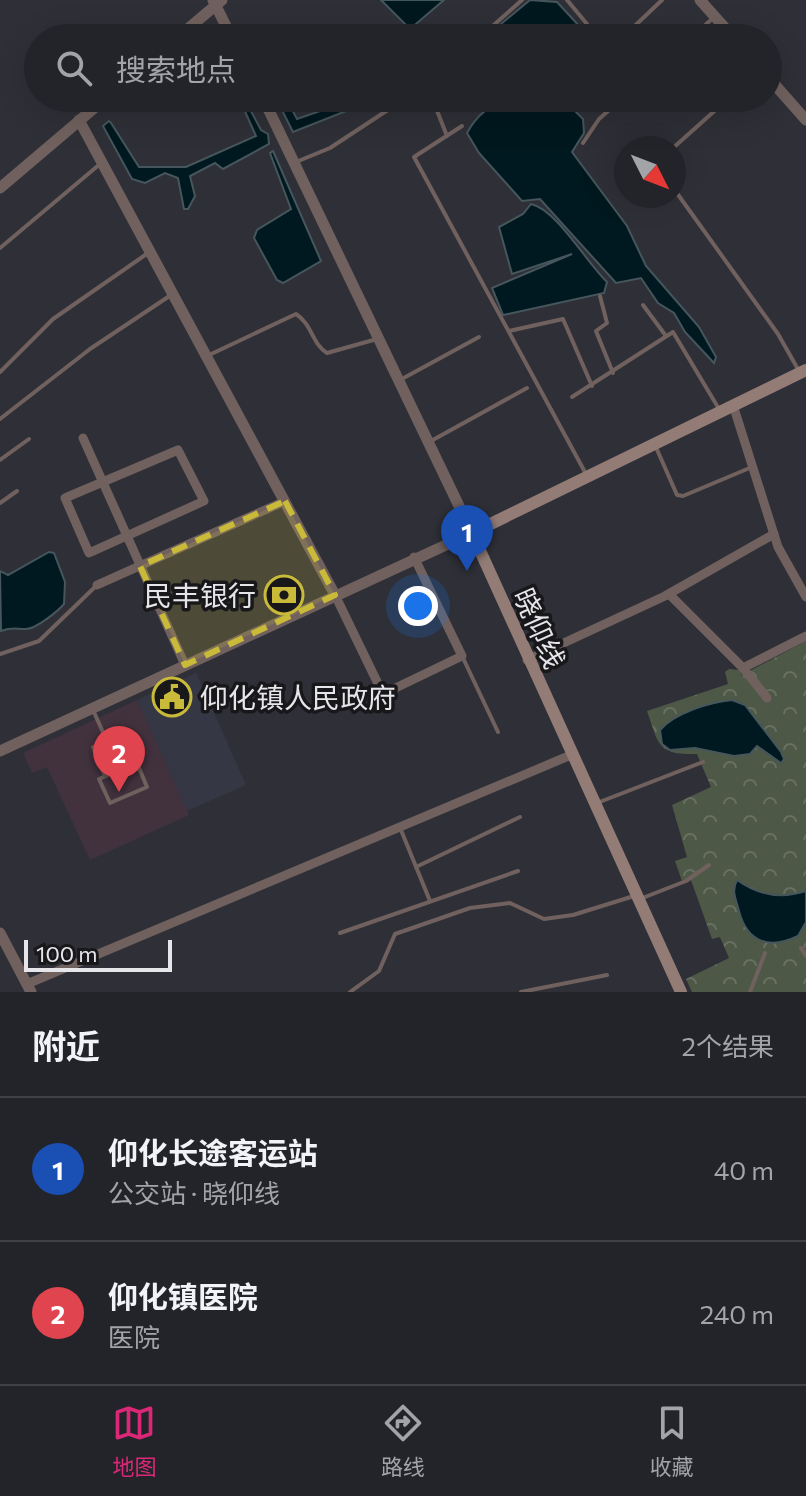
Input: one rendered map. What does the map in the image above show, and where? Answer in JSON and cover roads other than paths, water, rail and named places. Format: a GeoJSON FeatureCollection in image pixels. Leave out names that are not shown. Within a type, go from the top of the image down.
{"type":"FeatureCollection","features":[{"type":"Feature","properties":{"kind":"main road"},"geometry":{"type":"LineString","coordinates":[[472,533],[803,371]]}},
{"type":"Feature","properties":{"kind":"main road","name":"晓仰线"},"geometry":{"type":"LineString","coordinates":[[472,533],[680,992]]}},
{"type":"Feature","properties":{"kind":"street"},"geometry":{"type":"LineString","coordinates":[[700,0],[721,24]]}},
{"type":"Feature","properties":{"kind":"street"},"geometry":{"type":"LineString","coordinates":[[193,24],[217,2],[226,24]]}},
{"type":"Feature","properties":{"kind":"street"},"geometry":{"type":"LineString","coordinates":[[782,93],[806,120]]}},
{"type":"Feature","properties":{"kind":"street"},"geometry":{"type":"LineString","coordinates":[[0,188],[89,112]]}},
{"type":"Feature","properties":{"kind":"street"},"geometry":{"type":"LineString","coordinates":[[0,751],[414,557],[472,533],[270,112]]}},
{"type":"Feature","properties":{"kind":"street"},"geometry":{"type":"LineString","coordinates":[[79,120],[335,595],[383,694],[462,656],[414,557]]}},
{"type":"Feature","properties":{"kind":"street"},"geometry":{"type":"LineString","coordinates":[[733,405],[774,534],[806,597]]}},
{"type":"Feature","properties":{"kind":"street"},"geometry":{"type":"LineString","coordinates":[[83,438],[185,665]]}},
{"type":"Feature","properties":{"kind":"street"},"geometry":{"type":"LineString","coordinates":[[178,450],[204,501],[89,553],[65,498],[102,482],[178,450]]}},
{"type":"Feature","properties":{"kind":"street"},"geometry":{"type":"LineString","coordinates":[[97,585],[285,501]]}},
{"type":"Feature","properties":{"kind":"street"},"geometry":{"type":"LineString","coordinates":[[527,660],[669,594],[774,534]]}},
{"type":"Feature","properties":{"kind":"street"},"geometry":{"type":"LineString","coordinates":[[669,594],[743,668],[767,698]]}},
{"type":"Feature","properties":{"kind":"street"},"geometry":{"type":"LineString","coordinates":[[743,668],[806,636]]}},
{"type":"Feature","properties":{"kind":"street"},"geometry":{"type":"LineString","coordinates":[[0,933],[29,988],[571,755]]}},
{"type":"Feature","properties":{"kind":"lane"},"geometry":{"type":"LineString","coordinates":[[495,24],[522,0]]}},
{"type":"Feature","properties":{"kind":"lane"},"geometry":{"type":"LineString","coordinates":[[567,0],[587,24]]}},
{"type":"Feature","properties":{"kind":"lane"},"geometry":{"type":"LineString","coordinates":[[637,24],[662,0]]}},
{"type":"Feature","properties":{"kind":"lane"},"geometry":{"type":"LineString","coordinates":[[707,24],[715,17]]}},
{"type":"Feature","properties":{"kind":"lane"},"geometry":{"type":"LineString","coordinates":[[296,162],[330,148],[385,112]]}},
{"type":"Feature","properties":{"kind":"lane"},"geometry":{"type":"LineString","coordinates":[[438,112],[447,136]]}},
{"type":"Feature","properties":{"kind":"lane"},"geometry":{"type":"LineString","coordinates":[[583,143],[607,112]]}},
{"type":"Feature","properties":{"kind":"lane"},"geometry":{"type":"LineString","coordinates":[[686,136],[713,112]]}},
{"type":"Feature","properties":{"kind":"lane"},"geometry":{"type":"LineString","coordinates":[[462,126],[414,157],[587,476]]}},
{"type":"Feature","properties":{"kind":"lane"},"geometry":{"type":"LineString","coordinates":[[0,248],[102,162]]}},
{"type":"Feature","properties":{"kind":"lane"},"geometry":{"type":"LineString","coordinates":[[686,206],[803,371]]}},
{"type":"Feature","properties":{"kind":"lane"},"geometry":{"type":"LineString","coordinates":[[0,372],[53,319],[150,251]]}},
{"type":"Feature","properties":{"kind":"lane"},"geometry":{"type":"LineString","coordinates":[[0,419],[90,349],[173,293]]}},
{"type":"Feature","properties":{"kind":"lane"},"geometry":{"type":"LineString","coordinates":[[600,296],[607,323],[596,331],[613,373]]}},
{"type":"Feature","properties":{"kind":"lane"},"geometry":{"type":"LineString","coordinates":[[643,305],[666,336]]}},
{"type":"Feature","properties":{"kind":"lane"},"geometry":{"type":"LineString","coordinates":[[207,357],[296,314],[307,321],[319,347],[327,353],[380,338]]}},
{"type":"Feature","properties":{"kind":"lane"},"geometry":{"type":"LineString","coordinates":[[509,331],[563,319],[592,386]]}},
{"type":"Feature","properties":{"kind":"lane"},"geometry":{"type":"LineString","coordinates":[[572,397],[666,336],[676,333],[720,411]]}},
{"type":"Feature","properties":{"kind":"lane"},"geometry":{"type":"LineString","coordinates":[[400,380],[479,337]]}},
{"type":"Feature","properties":{"kind":"lane"},"geometry":{"type":"LineString","coordinates":[[429,442],[527,388]]}},
{"type":"Feature","properties":{"kind":"lane"},"geometry":{"type":"LineString","coordinates":[[0,460],[29,439]]}},
{"type":"Feature","properties":{"kind":"lane"},"geometry":{"type":"LineString","coordinates":[[654,443],[677,495],[683,496],[754,466]]}},
{"type":"Feature","properties":{"kind":"lane"},"geometry":{"type":"LineString","coordinates":[[0,503],[17,491]]}},
{"type":"Feature","properties":{"kind":"lane"},"geometry":{"type":"LineString","coordinates":[[0,654],[39,641],[97,585]]}},
{"type":"Feature","properties":{"kind":"lane"},"geometry":{"type":"LineString","coordinates":[[462,656],[498,732]]}},
{"type":"Feature","properties":{"kind":"lane"},"geometry":{"type":"LineString","coordinates":[[92,708],[120,770]]}},
{"type":"Feature","properties":{"kind":"lane"},"geometry":{"type":"LineString","coordinates":[[105,776],[93,747],[107,741]]}},
{"type":"Feature","properties":{"kind":"lane"},"geometry":{"type":"LineString","coordinates":[[594,804],[703,762]]}},
{"type":"Feature","properties":{"kind":"lane"},"geometry":{"type":"LineString","coordinates":[[137,763],[147,787],[110,803],[99,779],[120,770],[137,763]]}},
{"type":"Feature","properties":{"kind":"lane"},"geometry":{"type":"LineString","coordinates":[[416,867],[520,817]]}},
{"type":"Feature","properties":{"kind":"lane"},"geometry":{"type":"LineString","coordinates":[[400,827],[430,901]]}},
{"type":"Feature","properties":{"kind":"lane"},"geometry":{"type":"LineString","coordinates":[[350,992],[379,971],[395,934],[450,913],[510,903],[544,919],[573,915],[686,881],[709,865]]}},
{"type":"Feature","properties":{"kind":"lane"},"geometry":{"type":"LineString","coordinates":[[340,933],[518,871]]}},
{"type":"Feature","properties":{"kind":"lane"},"geometry":{"type":"LineString","coordinates":[[801,948],[806,956]]}},
{"type":"Feature","properties":{"kind":"lane"},"geometry":{"type":"LineString","coordinates":[[750,992],[765,953]]}},
{"type":"Feature","properties":{"kind":"lane"},"geometry":{"type":"LineString","coordinates":[[521,992],[607,975]]}},
{"type":"Feature","properties":{"kind":"place","name":"仰化长途客运站"},"geometry":{"type":"Point","coordinates":[467,571]}},
{"type":"Feature","properties":{"kind":"place","name":"民丰银行"},"geometry":{"type":"Point","coordinates":[284,595]}},
{"type":"Feature","properties":{"kind":"place","name":"仰化镇人民政府"},"geometry":{"type":"Point","coordinates":[172,697]}},
{"type":"Feature","properties":{"kind":"place","name":"仰化镇医院"},"geometry":{"type":"Point","coordinates":[119,792]}}]}
